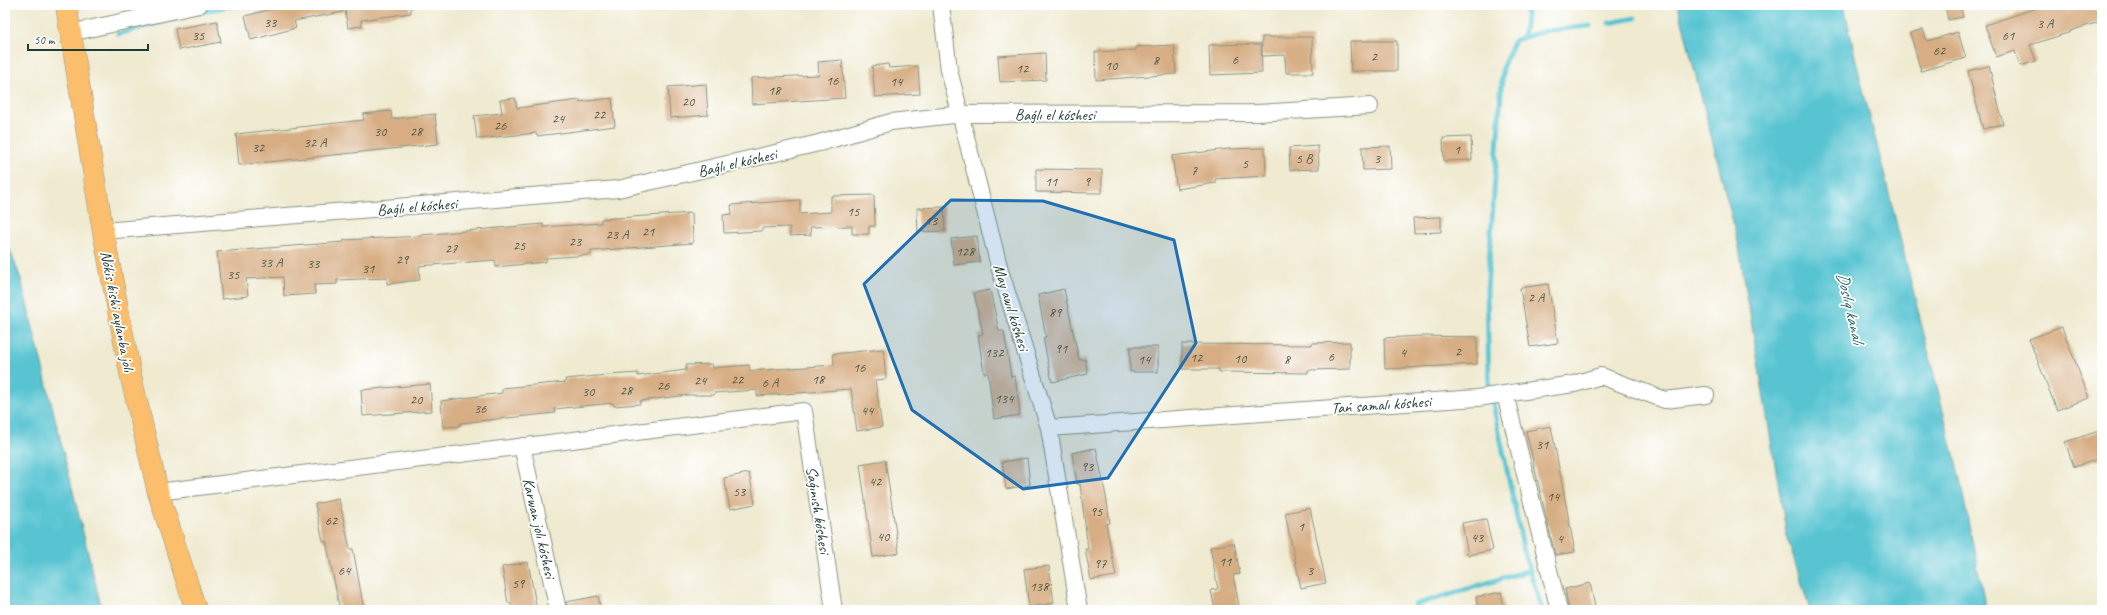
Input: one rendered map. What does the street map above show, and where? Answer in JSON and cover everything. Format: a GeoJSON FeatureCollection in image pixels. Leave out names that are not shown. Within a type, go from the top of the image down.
{"type":"FeatureCollection","features":[{"type":"Feature","properties":{"kind":"main road","name":"Nókis kishi aylanba jolı"},"geometry":{"type":"LineString","coordinates":[[66,5],[103,231],[131,377],[158,492],[196,610]]}},
{"type":"Feature","properties":{"kind":"street"},"geometry":{"type":"LineString","coordinates":[[70,33],[199,5]]}},
{"type":"Feature","properties":{"kind":"street","name":"May awıl kóshesi"},"geometry":{"type":"LineString","coordinates":[[941,5],[949,70],[962,114],[1000,270],[1050,428],[1079,610]]}},
{"type":"Feature","properties":{"kind":"street","name":"Baǵlı el kóshesi"},"geometry":{"type":"LineString","coordinates":[[103,231],[618,189],[819,143],[892,122],[962,114],[1257,113],[1370,106]]}},
{"type":"Feature","properties":{"kind":"street","name":"Tań samalı kóshesi"},"geometry":{"type":"LineString","coordinates":[[1050,428],[1476,398],[1574,384],[1601,376],[1665,400],[1706,395]]}},
{"type":"Feature","properties":{"kind":"street"},"geometry":{"type":"LineString","coordinates":[[1505,394],[1559,610]]}},
{"type":"Feature","properties":{"kind":"street","name":"Saǵınısh kóshesi"},"geometry":{"type":"LineString","coordinates":[[522,446],[804,411],[834,610]]}},
{"type":"Feature","properties":{"kind":"street"},"geometry":{"type":"LineString","coordinates":[[158,492],[522,446]]}},
{"type":"Feature","properties":{"kind":"street","name":"Karwan jolı kóshesi"},"geometry":{"type":"LineString","coordinates":[[522,446],[558,610]]}},
{"type":"Feature","properties":{"kind":"highlighted area"},"geometry":{"type":"Polygon","coordinates":[[[951,200],[1043,201],[1174,240],[1196,343],[1108,478],[1023,489],[912,410],[864,284],[951,200]]]}},
{"type":"Feature","properties":{"kind":"water","name":"Doslıq kanalı"},"geometry":{"type":"Polygon","coordinates":[[[1678,5],[1844,5],[1856,61],[1959,475],[1986,610],[1810,610],[1787,537],[1738,242],[1678,5]]]}},
{"type":"Feature","properties":{"kind":"water"},"geometry":{"type":"Polygon","coordinates":[[[5,237],[21,279],[102,610],[5,610],[5,237]]]}},
{"type":"Feature","properties":{"kind":"building"},"geometry":{"type":"Polygon","coordinates":[[[287,5],[343,5],[343,12],[294,21],[296,28],[251,40],[245,16],[287,5]]]}},
{"type":"Feature","properties":{"kind":"building"},"geometry":{"type":"Polygon","coordinates":[[[344,5],[410,5],[411,13],[361,20],[362,26],[348,28],[344,5]]]}},
{"type":"Feature","properties":{"kind":"building"},"geometry":{"type":"Polygon","coordinates":[[[1945,5],[1960,5],[1963,17],[1948,20],[1945,5]]]}},
{"type":"Feature","properties":{"kind":"building"},"geometry":{"type":"Polygon","coordinates":[[[2046,5],[2102,5],[2102,20],[2030,45],[2036,61],[2020,66],[2015,51],[1996,57],[1985,25],[2046,5]]]}},
{"type":"Feature","properties":{"kind":"building"},"geometry":{"type":"Polygon","coordinates":[[[217,21],[221,42],[179,50],[175,29],[217,21]]]}},
{"type":"Feature","properties":{"kind":"building"},"geometry":{"type":"Polygon","coordinates":[[[1923,29],[1927,41],[1958,32],[1966,58],[1921,71],[1910,33],[1923,29]]]}},
{"type":"Feature","properties":{"kind":"building"},"geometry":{"type":"Polygon","coordinates":[[[1262,37],[1312,37],[1313,73],[1286,73],[1285,55],[1262,56],[1262,37]]]}},
{"type":"Feature","properties":{"kind":"building"},"geometry":{"type":"Polygon","coordinates":[[[1350,41],[1397,41],[1397,71],[1351,71],[1350,41]]]}},
{"type":"Feature","properties":{"kind":"building"},"geometry":{"type":"Polygon","coordinates":[[[1261,44],[1262,73],[1210,75],[1209,45],[1261,44]]]}},
{"type":"Feature","properties":{"kind":"building"},"geometry":{"type":"Polygon","coordinates":[[[1174,45],[1176,74],[1096,80],[1095,52],[1136,50],[1136,47],[1174,45]]]}},
{"type":"Feature","properties":{"kind":"building"},"geometry":{"type":"Polygon","coordinates":[[[1045,53],[1046,80],[1000,82],[998,56],[1045,53]]]}},
{"type":"Feature","properties":{"kind":"building"},"geometry":{"type":"Polygon","coordinates":[[[842,60],[845,98],[752,104],[751,78],[819,75],[818,62],[842,60]]]}},
{"type":"Feature","properties":{"kind":"building"},"geometry":{"type":"Polygon","coordinates":[[[888,64],[889,68],[918,66],[920,94],[875,97],[872,66],[888,64]]]}},
{"type":"Feature","properties":{"kind":"building"},"geometry":{"type":"Polygon","coordinates":[[[1989,66],[2003,124],[1983,129],[1968,71],[1989,66]]]}},
{"type":"Feature","properties":{"kind":"building"},"geometry":{"type":"Polygon","coordinates":[[[706,84],[708,115],[670,118],[668,87],[706,84]]]}},
{"type":"Feature","properties":{"kind":"building"},"geometry":{"type":"Polygon","coordinates":[[[515,98],[517,108],[580,100],[580,102],[612,98],[615,126],[537,136],[536,133],[477,139],[474,116],[502,113],[500,100],[515,98]]]}},
{"type":"Feature","properties":{"kind":"building"},"geometry":{"type":"Polygon","coordinates":[[[391,111],[392,119],[435,114],[438,144],[239,165],[236,134],[364,120],[363,114],[391,111]]]}},
{"type":"Feature","properties":{"kind":"building"},"geometry":{"type":"Polygon","coordinates":[[[1471,137],[1472,160],[1444,161],[1443,138],[1471,137]]]}},
{"type":"Feature","properties":{"kind":"building"},"geometry":{"type":"Polygon","coordinates":[[[1318,146],[1319,169],[1290,170],[1289,148],[1318,146]]]}},
{"type":"Feature","properties":{"kind":"building"},"geometry":{"type":"Polygon","coordinates":[[[1390,146],[1391,169],[1363,170],[1362,147],[1390,146]]]}},
{"type":"Feature","properties":{"kind":"building"},"geometry":{"type":"Polygon","coordinates":[[[1265,148],[1266,176],[1215,179],[1216,183],[1177,189],[1172,156],[1228,149],[1265,148]]]}},
{"type":"Feature","properties":{"kind":"building"},"geometry":{"type":"Polygon","coordinates":[[[1036,169],[1102,170],[1102,193],[1036,192],[1036,169]]]}},
{"type":"Feature","properties":{"kind":"building"},"geometry":{"type":"Polygon","coordinates":[[[874,195],[875,226],[869,226],[869,234],[852,234],[852,226],[810,227],[811,235],[790,236],[790,227],[762,228],[762,231],[724,233],[723,215],[732,214],[731,205],[800,200],[800,214],[831,212],[831,196],[874,195]]]}},
{"type":"Feature","properties":{"kind":"building"},"geometry":{"type":"Polygon","coordinates":[[[944,207],[945,231],[918,232],[917,208],[944,207]]]}},
{"type":"Feature","properties":{"kind":"building"},"geometry":{"type":"Polygon","coordinates":[[[692,213],[693,243],[591,251],[591,255],[546,258],[546,262],[496,267],[495,260],[419,266],[420,280],[387,284],[387,278],[337,280],[337,284],[314,285],[315,294],[284,296],[283,277],[246,279],[248,296],[222,299],[217,252],[344,242],[344,240],[421,236],[543,224],[543,227],[601,223],[601,219],[692,213]]]}},
{"type":"Feature","properties":{"kind":"building"},"geometry":{"type":"Polygon","coordinates":[[[1441,217],[1441,232],[1414,233],[1413,218],[1441,217]]]}},
{"type":"Feature","properties":{"kind":"building"},"geometry":{"type":"Polygon","coordinates":[[[977,236],[980,262],[954,265],[951,239],[977,236]]]}},
{"type":"Feature","properties":{"kind":"building"},"geometry":{"type":"Polygon","coordinates":[[[1548,284],[1558,343],[1530,347],[1520,288],[1548,284]]]}},
{"type":"Feature","properties":{"kind":"building"},"geometry":{"type":"Polygon","coordinates":[[[1064,289],[1079,360],[1085,359],[1088,374],[1052,382],[1043,338],[1046,337],[1038,295],[1064,289]]]}},
{"type":"Feature","properties":{"kind":"building"},"geometry":{"type":"Polygon","coordinates":[[[990,290],[999,331],[1004,331],[1011,377],[1015,376],[1020,415],[994,419],[988,373],[984,373],[978,335],[983,334],[974,293],[990,290]]]}},
{"type":"Feature","properties":{"kind":"building"},"geometry":{"type":"Polygon","coordinates":[[[2062,327],[2089,398],[2057,410],[2029,339],[2062,327]]]}},
{"type":"Feature","properties":{"kind":"building"},"geometry":{"type":"Polygon","coordinates":[[[1421,336],[1477,337],[1477,364],[1385,369],[1384,338],[1421,336]]]}},
{"type":"Feature","properties":{"kind":"building"},"geometry":{"type":"Polygon","coordinates":[[[1350,342],[1350,369],[1308,370],[1308,373],[1219,372],[1219,369],[1182,369],[1182,344],[1312,345],[1312,343],[1350,342]]]}},
{"type":"Feature","properties":{"kind":"building"},"geometry":{"type":"Polygon","coordinates":[[[1130,347],[1158,347],[1158,372],[1130,372],[1130,347]]]}},
{"type":"Feature","properties":{"kind":"building"},"geometry":{"type":"Polygon","coordinates":[[[883,349],[886,379],[875,380],[882,427],[857,431],[851,389],[757,396],[757,390],[714,393],[714,395],[688,395],[640,401],[640,404],[614,406],[613,403],[554,409],[555,413],[460,423],[460,426],[443,427],[441,401],[502,393],[502,388],[566,382],[565,379],[638,373],[638,376],[686,370],[686,365],[712,364],[713,368],[749,365],[750,371],[834,365],[833,354],[883,349]]]}},
{"type":"Feature","properties":{"kind":"building"},"geometry":{"type":"Polygon","coordinates":[[[430,384],[432,411],[363,416],[361,390],[430,384]]]}},
{"type":"Feature","properties":{"kind":"building"},"geometry":{"type":"Polygon","coordinates":[[[1551,426],[1575,552],[1555,555],[1526,431],[1551,426]]]}},
{"type":"Feature","properties":{"kind":"building"},"geometry":{"type":"Polygon","coordinates":[[[2102,430],[2102,458],[2074,467],[2065,442],[2102,430]]]}},
{"type":"Feature","properties":{"kind":"building"},"geometry":{"type":"Polygon","coordinates":[[[1096,448],[1106,496],[1110,523],[1106,524],[1116,576],[1091,580],[1085,549],[1088,549],[1080,484],[1077,484],[1072,453],[1096,448]]]}},
{"type":"Feature","properties":{"kind":"building"},"geometry":{"type":"Polygon","coordinates":[[[1027,458],[1030,485],[1006,489],[1002,462],[1027,458]]]}},
{"type":"Feature","properties":{"kind":"building"},"geometry":{"type":"Polygon","coordinates":[[[885,460],[899,553],[873,557],[860,464],[885,460]]]}},
{"type":"Feature","properties":{"kind":"building"},"geometry":{"type":"Polygon","coordinates":[[[749,473],[755,504],[730,509],[724,478],[749,473]]]}},
{"type":"Feature","properties":{"kind":"building"},"geometry":{"type":"Polygon","coordinates":[[[339,499],[350,549],[353,549],[364,610],[340,610],[326,541],[323,541],[315,504],[339,499]]]}},
{"type":"Feature","properties":{"kind":"building"},"geometry":{"type":"Polygon","coordinates":[[[1310,508],[1326,583],[1301,588],[1285,513],[1310,508]]]}},
{"type":"Feature","properties":{"kind":"building"},"geometry":{"type":"Polygon","coordinates":[[[1486,519],[1493,550],[1468,555],[1462,523],[1486,519]]]}},
{"type":"Feature","properties":{"kind":"building"},"geometry":{"type":"Polygon","coordinates":[[[1234,543],[1240,574],[1233,575],[1240,610],[1215,610],[1211,590],[1218,589],[1210,547],[1234,543]]]}},
{"type":"Feature","properties":{"kind":"building"},"geometry":{"type":"Polygon","coordinates":[[[528,562],[537,610],[512,610],[511,603],[508,603],[502,567],[528,562]]]}},
{"type":"Feature","properties":{"kind":"building"},"geometry":{"type":"Polygon","coordinates":[[[1049,566],[1054,603],[1029,607],[1024,569],[1049,566]]]}},
{"type":"Feature","properties":{"kind":"building"},"geometry":{"type":"Polygon","coordinates":[[[1590,583],[1595,607],[1569,610],[1565,589],[1590,583]]]}},
{"type":"Feature","properties":{"kind":"building"},"geometry":{"type":"Polygon","coordinates":[[[1501,592],[1504,610],[1478,610],[1476,597],[1501,592]]]}},
{"type":"Feature","properties":{"kind":"building"},"geometry":{"type":"Polygon","coordinates":[[[598,596],[601,610],[567,610],[566,602],[598,596]]]}},
{"type":"Feature","properties":{"kind":"waterway"},"geometry":{"type":"LineString","coordinates":[[196,13],[234,5]]}},
{"type":"Feature","properties":{"kind":"waterway"},"geometry":{"type":"LineString","coordinates":[[1523,38],[1528,5]]}},
{"type":"Feature","properties":{"kind":"waterway"},"geometry":{"type":"LineString","coordinates":[[1609,23],[1635,18]]}},
{"type":"Feature","properties":{"kind":"waterway"},"geometry":{"type":"LineString","coordinates":[[118,34],[171,19]]}},
{"type":"Feature","properties":{"kind":"waterway"},"geometry":{"type":"LineString","coordinates":[[1489,385],[1487,291],[1503,66],[1515,40],[1545,31],[1590,26]]}},
{"type":"Feature","properties":{"kind":"waterway"},"geometry":{"type":"LineString","coordinates":[[1493,403],[1524,552],[1542,610]]}},
{"type":"Feature","properties":{"kind":"waterway"},"geometry":{"type":"LineString","coordinates":[[1415,605],[1530,570]]}}]}
